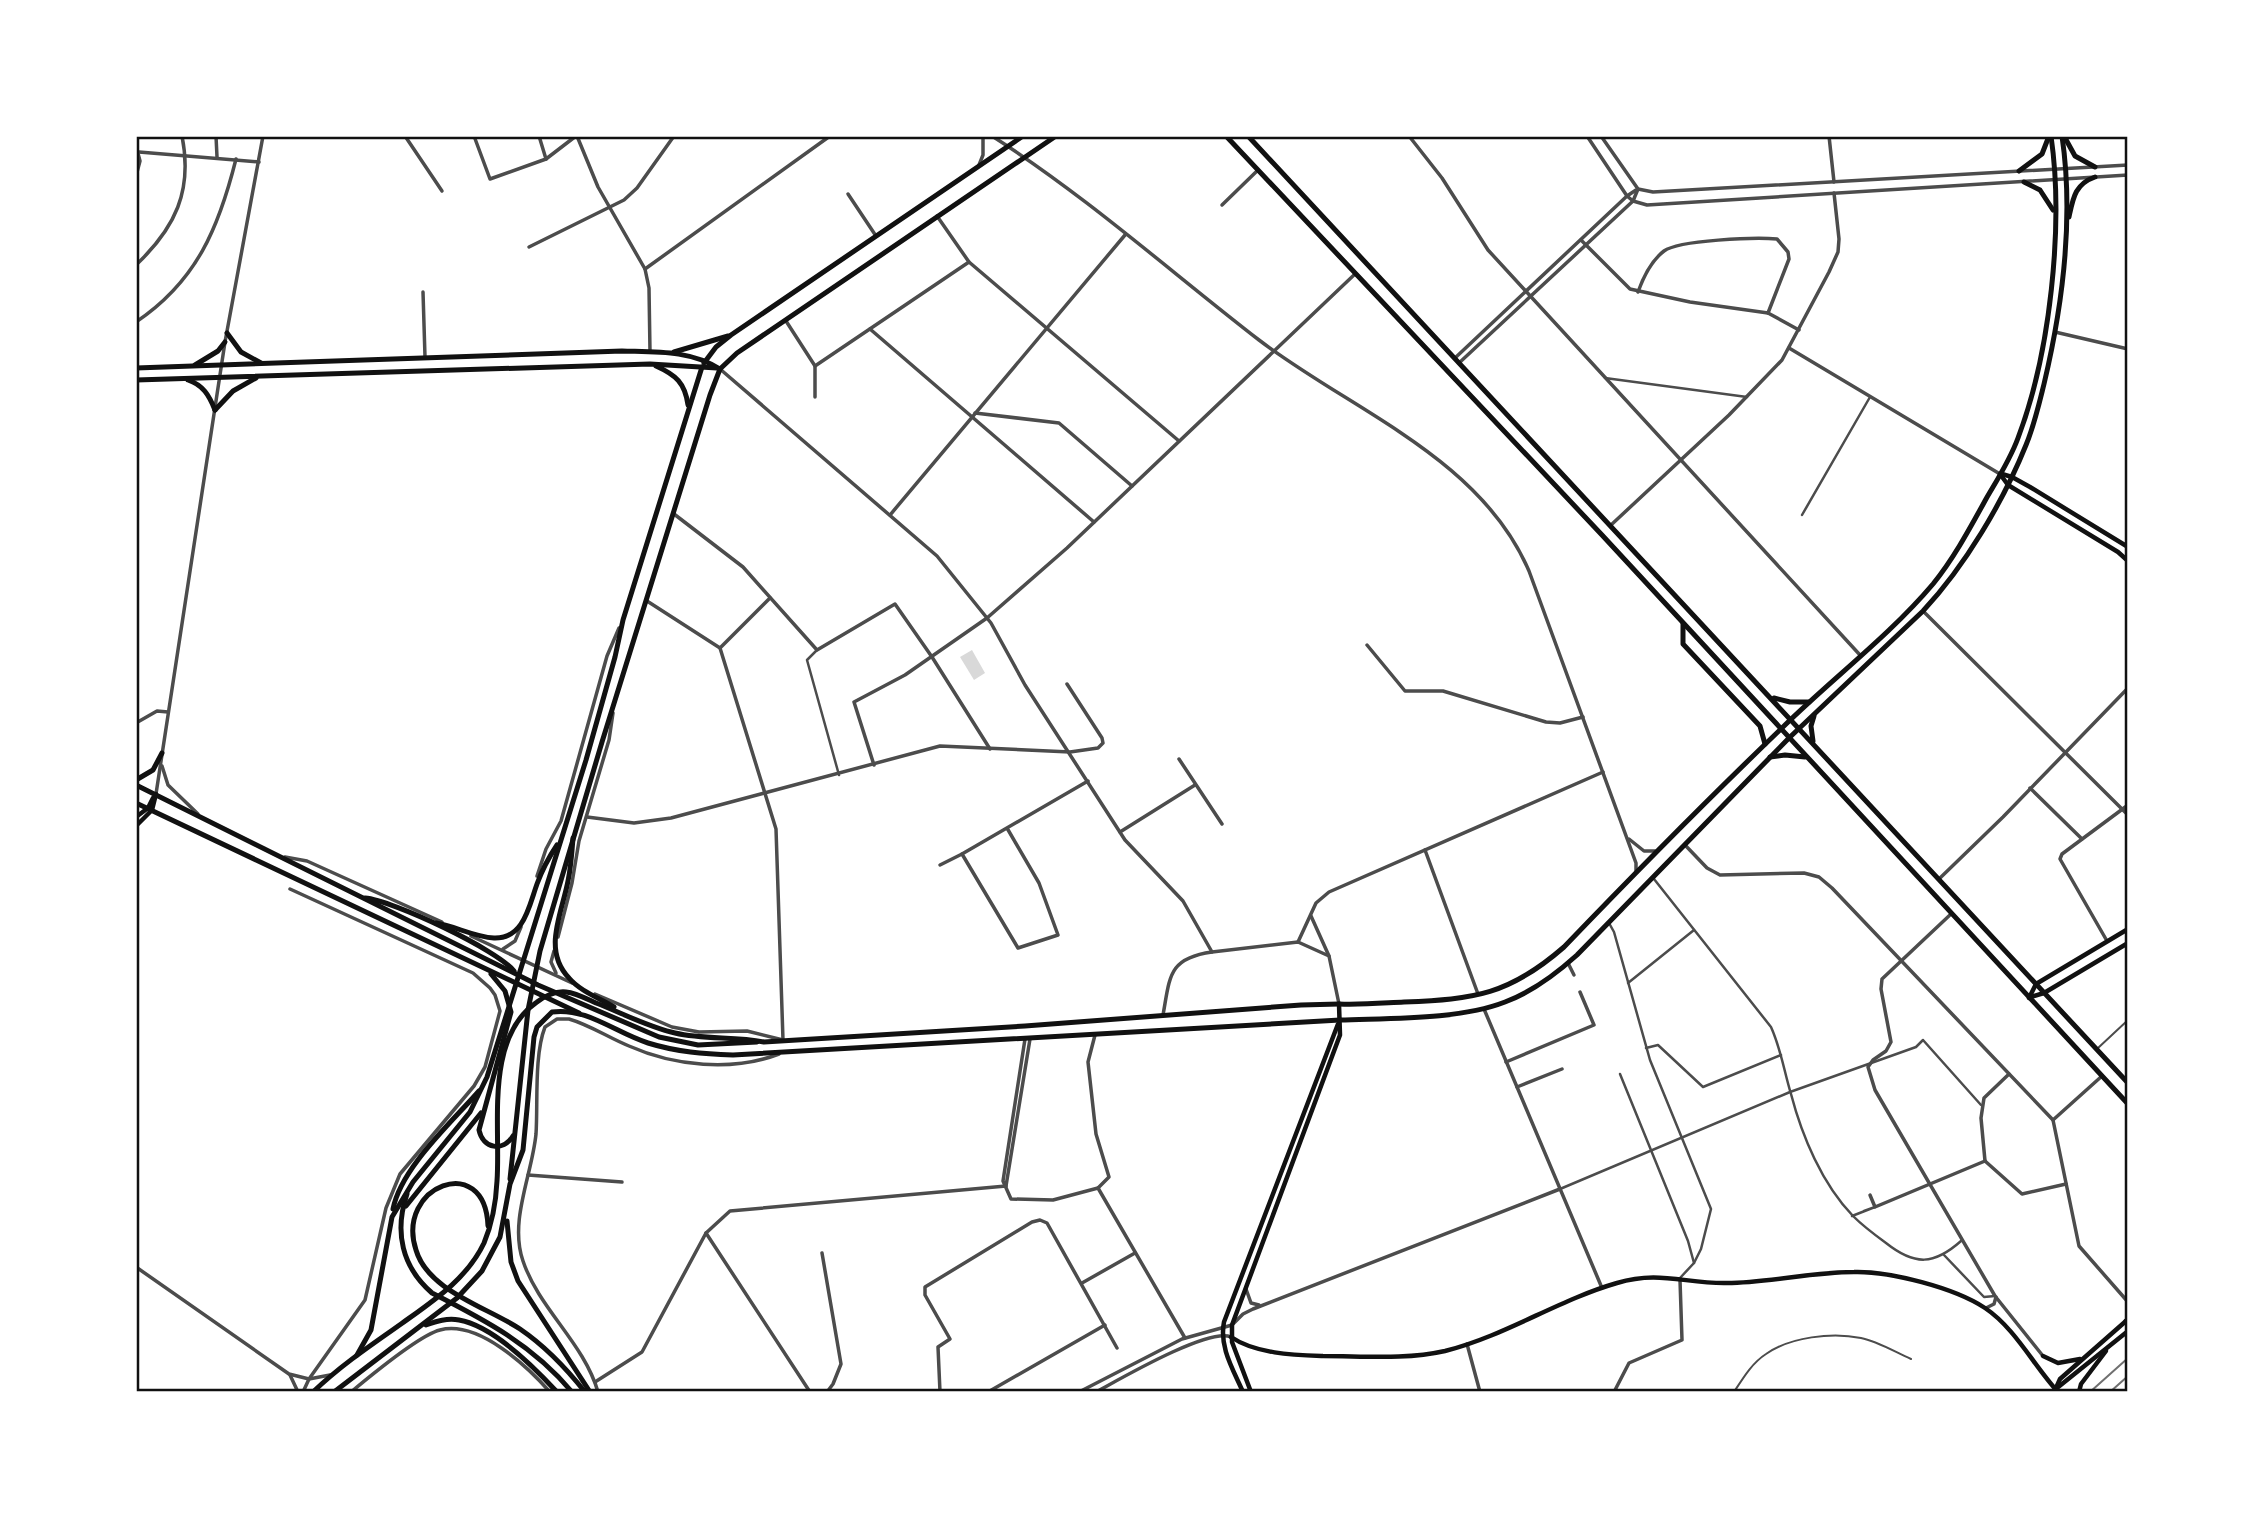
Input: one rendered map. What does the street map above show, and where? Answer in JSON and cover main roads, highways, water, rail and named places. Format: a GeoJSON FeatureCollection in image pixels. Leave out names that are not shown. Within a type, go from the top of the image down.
{"type":"FeatureCollection","features":[{"type":"Feature","properties":{"kind":"main road"},"geometry":{"type":"LineString","coordinates":[[475,1105],[487,1077],[586,760],[623,620],[702,367],[716,347],[731,335],[1023,136]]}},
{"type":"Feature","properties":{"kind":"main road"},"geometry":{"type":"LineString","coordinates":[[334,1391],[457,1298],[482,1271],[500,1237],[510,1184],[528,1010],[542,943],[595,763],[720,369],[737,353],[1056,136]]}},
{"type":"Feature","properties":{"kind":"main road"},"geometry":{"type":"LineString","coordinates":[[1226,136],[2127,1104]]}},
{"type":"Feature","properties":{"kind":"main road"},"geometry":{"type":"LineString","coordinates":[[1248,136],[1767,692],[2127,1083]]}},
{"type":"Feature","properties":{"kind":"main road"},"geometry":{"type":"LineString","coordinates":[[136,785],[538,985],[659,1037],[698,1045],[1162,1017],[1301,1005],[1453,1000],[1479,996],[1517,981],[1552,958],[1780,729],[1905,613],[1935,581],[1961,543],[2018,439],[2036,370],[2052,276],[2055,180],[2050,136]]}},
{"type":"Feature","properties":{"kind":"main road"},"geometry":{"type":"LineString","coordinates":[[2019,172],[2042,154],[2050,136]]}},
{"type":"Feature","properties":{"kind":"main road"},"geometry":{"type":"LineString","coordinates":[[2063,136],[2075,156],[2095,167]]}},
{"type":"Feature","properties":{"kind":"main road"},"geometry":{"type":"LineString","coordinates":[[136,803],[489,972],[645,1042],[674,1051],[722,1054],[782,1053],[1484,1009],[1521,995],[1568,963],[1789,738],[1923,611],[1958,571],[2012,477],[2037,411],[2055,332],[2063,277],[2066,179],[2063,136]]}},
{"type":"Feature","properties":{"kind":"main road"},"geometry":{"type":"LineString","coordinates":[[2066,227],[2076,190],[2095,177]]}},
{"type":"Feature","properties":{"kind":"main road"},"geometry":{"type":"LineString","coordinates":[[2024,182],[2040,190],[2048,198],[2055,215]]}},
{"type":"Feature","properties":{"kind":"main road"},"geometry":{"type":"LineString","coordinates":[[227,333],[241,352],[264,364]]}},
{"type":"Feature","properties":{"kind":"main road"},"geometry":{"type":"LineString","coordinates":[[669,352],[731,335]]}},
{"type":"Feature","properties":{"kind":"main road"},"geometry":{"type":"LineString","coordinates":[[193,366],[218,351],[225,342]]}},
{"type":"Feature","properties":{"kind":"main road"},"geometry":{"type":"LineString","coordinates":[[136,368],[669,352],[706,360],[720,369]]}},
{"type":"Feature","properties":{"kind":"main road"},"geometry":{"type":"LineString","coordinates":[[136,380],[650,364],[720,369]]}},
{"type":"Feature","properties":{"kind":"main road"},"geometry":{"type":"LineString","coordinates":[[650,364],[675,375],[681,381],[688,405]]}},
{"type":"Feature","properties":{"kind":"main road"},"geometry":{"type":"LineString","coordinates":[[183,379],[201,386],[215,410],[233,391],[260,376]]}},
{"type":"Feature","properties":{"kind":"main road"},"geometry":{"type":"LineString","coordinates":[[2000,474],[2012,477],[2127,547]]}},
{"type":"Feature","properties":{"kind":"main road"},"geometry":{"type":"LineString","coordinates":[[2000,474],[2008,485],[2118,552],[2127,561]]}},
{"type":"Feature","properties":{"kind":"main road"},"geometry":{"type":"LineString","coordinates":[[1683,624],[1683,644],[1760,726],[1765,744]]}},
{"type":"Feature","properties":{"kind":"main road"},"geometry":{"type":"LineString","coordinates":[[1767,692],[1783,702],[1809,702]]}},
{"type":"Feature","properties":{"kind":"main road"},"geometry":{"type":"LineString","coordinates":[[1816,746],[1812,739],[1811,726],[1817,711]]}},
{"type":"Feature","properties":{"kind":"main road"},"geometry":{"type":"LineString","coordinates":[[136,780],[153,770],[161,756]]}},
{"type":"Feature","properties":{"kind":"main road"},"geometry":{"type":"LineString","coordinates":[[1770,757],[1806,757]]}},
{"type":"Feature","properties":{"kind":"main road"},"geometry":{"type":"LineString","coordinates":[[136,826],[150,809],[156,794]]}},
{"type":"Feature","properties":{"kind":"main road"},"geometry":{"type":"LineString","coordinates":[[136,817],[150,809]]}},
{"type":"Feature","properties":{"kind":"main road"},"geometry":{"type":"LineString","coordinates":[[431,920],[487,937],[511,934],[523,923],[542,873],[562,836]]}},
{"type":"Feature","properties":{"kind":"main road"},"geometry":{"type":"LineString","coordinates":[[573,838],[568,881],[555,932],[557,959],[571,981],[632,1017]]}},
{"type":"Feature","properties":{"kind":"main road"},"geometry":{"type":"LineString","coordinates":[[362,897],[385,901],[431,920],[506,962],[523,987],[528,1010]]}},
{"type":"Feature","properties":{"kind":"main road"},"geometry":{"type":"LineString","coordinates":[[2029,998],[2036,984],[2127,929]]}},
{"type":"Feature","properties":{"kind":"main road"},"geometry":{"type":"LineString","coordinates":[[2029,998],[2044,993],[2127,943]]}},
{"type":"Feature","properties":{"kind":"main road"},"geometry":{"type":"LineString","coordinates":[[313,1391],[457,1280],[477,1256],[488,1233],[498,1180],[500,1061],[510,1019],[510,1006],[505,991],[489,972]]}},
{"type":"Feature","properties":{"kind":"main road"},"geometry":{"type":"LineString","coordinates":[[515,1133],[511,1140],[494,1147],[483,1140],[479,1130],[513,1028],[521,1015],[550,995],[571,993],[660,1029],[687,1036],[744,1038],[764,1042]]}},
{"type":"Feature","properties":{"kind":"main road"},"geometry":{"type":"LineString","coordinates":[[1251,1391],[1231,1337],[1232,1325],[1340,1035],[1339,1004]]}},
{"type":"Feature","properties":{"kind":"main road"},"geometry":{"type":"LineString","coordinates":[[510,1184],[523,1150],[530,1059],[537,1027],[552,1012],[579,1013]]}},
{"type":"Feature","properties":{"kind":"main road"},"geometry":{"type":"LineString","coordinates":[[1243,1391],[1224,1348],[1223,1327],[1340,1020]]}},
{"type":"Feature","properties":{"kind":"main road"},"geometry":{"type":"LineString","coordinates":[[392,1217],[413,1182],[475,1105],[500,1061]]}},
{"type":"Feature","properties":{"kind":"main road"},"geometry":{"type":"LineString","coordinates":[[356,1357],[371,1330],[392,1217],[398,1193],[407,1174],[487,1082],[500,1061]]}},
{"type":"Feature","properties":{"kind":"main road"},"geometry":{"type":"LineString","coordinates":[[402,1213],[486,1105]]}},
{"type":"Feature","properties":{"kind":"main road"},"geometry":{"type":"LineString","coordinates":[[413,1182],[402,1213],[403,1250],[422,1283],[432,1293],[511,1335],[543,1361],[572,1391]]}},
{"type":"Feature","properties":{"kind":"main road"},"geometry":{"type":"LineString","coordinates":[[488,1233],[484,1204],[474,1191],[458,1184],[442,1185],[423,1200],[418,1209],[413,1236],[418,1258],[424,1268],[441,1284],[507,1321],[536,1341],[588,1391]]}},
{"type":"Feature","properties":{"kind":"main road"},"geometry":{"type":"LineString","coordinates":[[506,1211],[511,1262],[524,1289],[588,1391]]}},
{"type":"Feature","properties":{"kind":"main road"},"geometry":{"type":"LineString","coordinates":[[1231,1337],[1247,1345],[1303,1355],[1415,1356],[1467,1344],[1602,1288],[1647,1276],[1731,1283],[1861,1272],[1937,1287],[1984,1308],[2002,1323],[2055,1390]]}},
{"type":"Feature","properties":{"kind":"main road"},"geometry":{"type":"LineString","coordinates":[[414,1331],[435,1322],[459,1320],[483,1330],[518,1355],[557,1391]]}},
{"type":"Feature","properties":{"kind":"main road"},"geometry":{"type":"LineString","coordinates":[[2055,1390],[2058,1381],[2127,1320]]}},
{"type":"Feature","properties":{"kind":"main road"},"geometry":{"type":"LineString","coordinates":[[2055,1390],[2127,1331]]}},
{"type":"Feature","properties":{"kind":"main road"},"geometry":{"type":"LineString","coordinates":[[2079,1391],[2081,1384],[2109,1347]]}},
{"type":"Feature","properties":{"kind":"main road"},"geometry":{"type":"LineString","coordinates":[[2043,1356],[2051,1362],[2062,1364],[2084,1357]]}},
{"type":"Feature","properties":{"kind":"railway"},"geometry":{"type":"LineString","coordinates":[[2090,1392],[2128,1358]]}},
{"type":"Feature","properties":{"kind":"railway"},"geometry":{"type":"LineString","coordinates":[[2110,1392],[2128,1376]]}}]}
